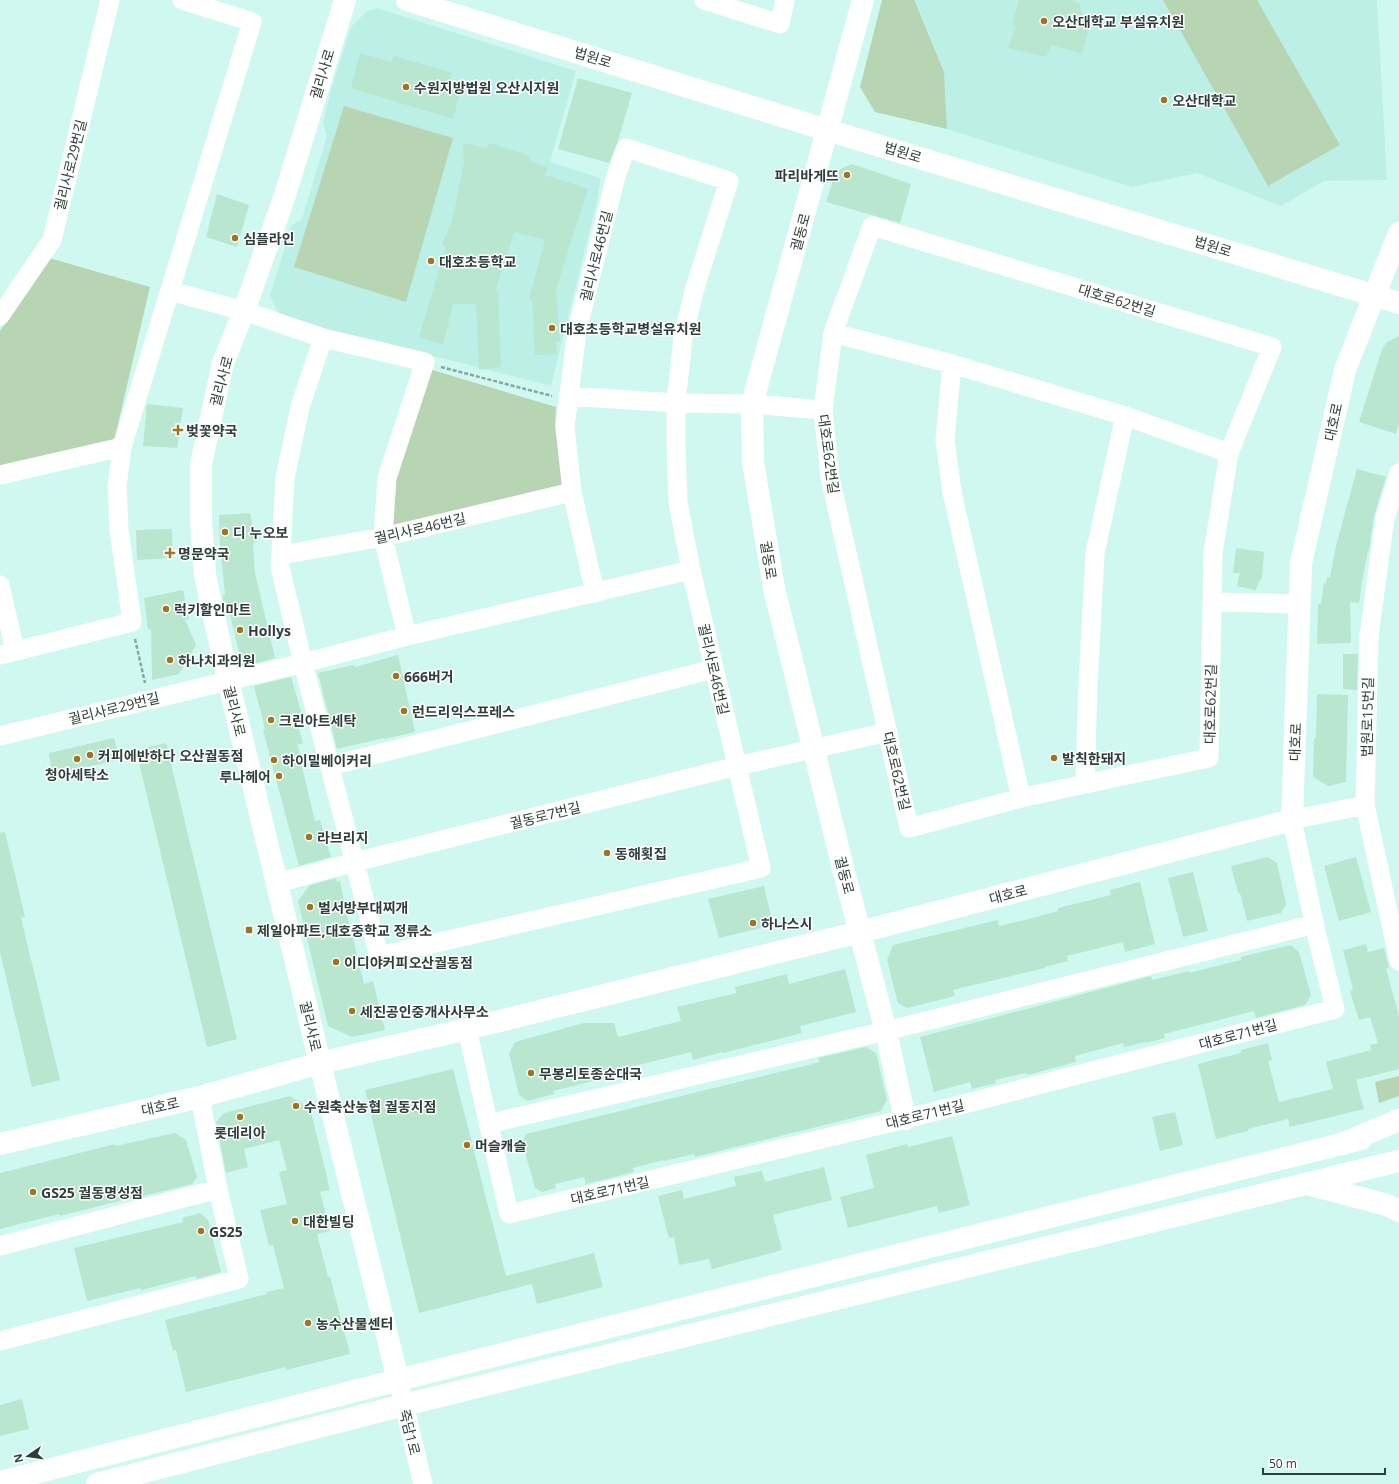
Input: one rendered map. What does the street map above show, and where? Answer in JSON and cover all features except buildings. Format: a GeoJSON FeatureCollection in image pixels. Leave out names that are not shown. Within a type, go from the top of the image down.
{"type":"FeatureCollection","features":[{"type":"Feature","properties":{"kind":"street","name":"궐리사로29번길"},"geometry":{"type":"LineString","coordinates":[[0,316],[52,240],[110,0]]}},
{"type":"Feature","properties":{"kind":"street"},"geometry":{"type":"LineString","coordinates":[[0,585],[8,653],[132,622],[119,530],[117,486],[122,447],[252,22],[182,0]]}},
{"type":"Feature","properties":{"kind":"street","name":"궐리사로"},"geometry":{"type":"LineString","coordinates":[[345,0],[286,195],[223,364],[201,464],[201,522],[205,575],[228,680],[398,1380]]}},
{"type":"Feature","properties":{"kind":"street","name":"법원로"},"geometry":{"type":"LineString","coordinates":[[407,0],[827,130],[1399,303]]}},
{"type":"Feature","properties":{"kind":"street"},"geometry":{"type":"LineString","coordinates":[[704,0],[780,24],[785,0]]}},
{"type":"Feature","properties":{"kind":"street","name":"궐동로"},"geometry":{"type":"LineString","coordinates":[[863,0],[752,404],[753,462],[774,588],[844,872],[886,1031],[905,1120]]}},
{"type":"Feature","properties":{"kind":"street","name":"궐리사로46번길"},"geometry":{"type":"LineString","coordinates":[[280,555],[383,537],[572,492],[565,427],[577,331],[616,176],[626,148],[729,181],[707,246],[694,291],[683,338],[676,402],[678,502],[691,570],[761,868],[380,956],[355,862]]}},
{"type":"Feature","properties":{"kind":"street","name":"대호로62번길"},"geometry":{"type":"LineString","coordinates":[[872,226],[1272,347],[1229,453],[1213,553],[1209,758],[1021,798],[910,828],[830,477],[823,410],[833,333],[872,226]]}},
{"type":"Feature","properties":{"kind":"street","name":"대호로"},"geometry":{"type":"LineString","coordinates":[[0,1144],[200,1097],[320,1063],[467,1029],[860,932],[1292,820],[1301,563],[1345,370],[1399,233]]}},
{"type":"Feature","properties":{"kind":"street"},"geometry":{"type":"LineString","coordinates":[[170,291],[244,311],[323,338],[425,362],[387,478],[383,537],[407,636]]}},
{"type":"Feature","properties":{"kind":"street"},"geometry":{"type":"LineString","coordinates":[[833,333],[952,364],[1125,416],[1229,453]]}},
{"type":"Feature","properties":{"kind":"street"},"geometry":{"type":"LineString","coordinates":[[323,338],[300,407],[286,478],[280,567],[303,663],[355,862]]}},
{"type":"Feature","properties":{"kind":"street"},"geometry":{"type":"LineString","coordinates":[[952,364],[945,440],[952,492],[1021,798]]}},
{"type":"Feature","properties":{"kind":"street"},"geometry":{"type":"LineString","coordinates":[[568,396],[676,402],[752,404],[823,410]]}},
{"type":"Feature","properties":{"kind":"street"},"geometry":{"type":"LineString","coordinates":[[1085,784],[1088,685],[1095,553],[1125,416]]}},
{"type":"Feature","properties":{"kind":"street"},"geometry":{"type":"LineString","coordinates":[[0,475],[122,447]]}},
{"type":"Feature","properties":{"kind":"street","name":"법원로15번길"},"geometry":{"type":"LineString","coordinates":[[1399,473],[1385,518],[1369,636],[1364,805],[1399,960]]}},
{"type":"Feature","properties":{"kind":"street"},"geometry":{"type":"LineString","coordinates":[[572,492],[595,593]]}},
{"type":"Feature","properties":{"kind":"street","name":"궐리사로29번길"},"geometry":{"type":"LineString","coordinates":[[0,736],[303,663],[407,636],[691,570]]}},
{"type":"Feature","properties":{"kind":"street"},"geometry":{"type":"LineString","coordinates":[[1212,602],[1300,604]]}},
{"type":"Feature","properties":{"kind":"street"},"geometry":{"type":"LineString","coordinates":[[330,766],[714,669]]}},
{"type":"Feature","properties":{"kind":"street","name":"궐동로7번길"},"geometry":{"type":"LineString","coordinates":[[277,883],[737,766],[888,732]]}},
{"type":"Feature","properties":{"kind":"street"},"geometry":{"type":"LineString","coordinates":[[1292,820],[1364,805]]}},
{"type":"Feature","properties":{"kind":"street","name":"대호로71번길"},"geometry":{"type":"LineString","coordinates":[[467,1029],[509,1214],[905,1120],[1336,1009],[1292,820]]}},
{"type":"Feature","properties":{"kind":"street"},"geometry":{"type":"LineString","coordinates":[[488,1124],[886,1031],[1315,924]]}},
{"type":"Feature","properties":{"kind":"street"},"geometry":{"type":"LineString","coordinates":[[0,1341],[239,1279],[218,1189],[200,1097]]}},
{"type":"Feature","properties":{"kind":"street"},"geometry":{"type":"LineString","coordinates":[[1342,1144],[1399,1120]]}},
{"type":"Feature","properties":{"kind":"street"},"geometry":{"type":"LineString","coordinates":[[0,1482],[398,1380],[1399,1130]]}},
{"type":"Feature","properties":{"kind":"street"},"geometry":{"type":"LineString","coordinates":[[97,1484],[404,1405],[1399,1161]]}},
{"type":"Feature","properties":{"kind":"street"},"geometry":{"type":"LineString","coordinates":[[1308,1184],[1387,1205],[1399,1211]]}},
{"type":"Feature","properties":{"kind":"street"},"geometry":{"type":"LineString","coordinates":[[0,1246],[218,1189]]}},
{"type":"Feature","properties":{"kind":"street","name":"죽담1로"},"geometry":{"type":"LineString","coordinates":[[398,1380],[423,1484]]}},
{"type":"Feature","properties":{"kind":"path"},"geometry":{"type":"LineString","coordinates":[[425,362],[548,396],[568,396]]}},
{"type":"Feature","properties":{"kind":"path"},"geometry":{"type":"LineString","coordinates":[[132,622],[148,700]]}},
{"type":"Feature","properties":{"kind":"shaded area","name":"오산대학교"},"geometry":{"type":"Polygon","coordinates":[[[914,0],[1377,0],[1387,180],[1324,181],[1281,206],[1197,173],[1132,187],[947,129],[944,72],[918,6],[914,0]]]}},
{"type":"Feature","properties":{"kind":"shaded area","name":"대호초등학교"},"geometry":{"type":"Polygon","coordinates":[[[377,8],[576,71],[550,162],[601,178],[597,201],[551,386],[334,331],[279,314],[270,296],[291,226],[302,219],[327,136],[323,123],[330,93],[351,27],[367,11],[377,8]]]}},
{"type":"Feature","properties":{"kind":"green space"},"geometry":{"type":"Polygon","coordinates":[[[882,0],[915,1],[944,72],[947,129],[875,112],[860,87],[882,0]]]}},
{"type":"Feature","properties":{"kind":"green space"},"geometry":{"type":"Polygon","coordinates":[[[1163,0],[1257,0],[1340,145],[1268,186],[1163,0]]]}},
{"type":"Feature","properties":{"kind":"green space"},"geometry":{"type":"Polygon","coordinates":[[[344,106],[453,138],[406,302],[294,267],[344,106]]]}},
{"type":"Feature","properties":{"kind":"green space"},"geometry":{"type":"Polygon","coordinates":[[[49,258],[150,287],[115,437],[110,443],[0,468],[0,331],[49,258]]]}},
{"type":"Feature","properties":{"kind":"green space"},"geometry":{"type":"Polygon","coordinates":[[[429,369],[556,407],[555,425],[563,484],[562,489],[393,530],[393,477],[429,369]]]}},
{"type":"Feature","properties":{"kind":"green space"},"geometry":{"type":"Polygon","coordinates":[[[1399,1076],[1399,1096],[1379,1103],[1375,1082],[1399,1076]]]}},
{"type":"Feature","properties":{"kind":"place","name":"오산대학교 부설유치원"},"geometry":{"type":"Point","coordinates":[1044,21]}},
{"type":"Feature","properties":{"kind":"place","name":"수원지방법원 오산시지원"},"geometry":{"type":"Point","coordinates":[406,87]}},
{"type":"Feature","properties":{"kind":"place","name":"오산대학교"},"geometry":{"type":"Point","coordinates":[1164,100]}},
{"type":"Feature","properties":{"kind":"place","name":"파리바게뜨"},"geometry":{"type":"Point","coordinates":[847,175]}},
{"type":"Feature","properties":{"kind":"place","name":"심플라인"},"geometry":{"type":"Point","coordinates":[235,238]}},
{"type":"Feature","properties":{"kind":"place","name":"대호초등학교"},"geometry":{"type":"Point","coordinates":[431,261]}},
{"type":"Feature","properties":{"kind":"place","name":"대호초등학교병설유치원"},"geometry":{"type":"Point","coordinates":[552,328]}},
{"type":"Feature","properties":{"kind":"place","name":"벚꽃약국"},"geometry":{"type":"Point","coordinates":[178,430]}},
{"type":"Feature","properties":{"kind":"place","name":"디 누오보"},"geometry":{"type":"Point","coordinates":[225,532]}},
{"type":"Feature","properties":{"kind":"place","name":"명문약국"},"geometry":{"type":"Point","coordinates":[170,553]}},
{"type":"Feature","properties":{"kind":"place","name":"럭키할인마트"},"geometry":{"type":"Point","coordinates":[166,609]}},
{"type":"Feature","properties":{"kind":"place","name":"Hollys"},"geometry":{"type":"Point","coordinates":[240,630]}},
{"type":"Feature","properties":{"kind":"place","name":"하나치과의원"},"geometry":{"type":"Point","coordinates":[170,660]}},
{"type":"Feature","properties":{"kind":"place","name":"666버거"},"geometry":{"type":"Point","coordinates":[396,676]}},
{"type":"Feature","properties":{"kind":"place","name":"런드리익스프레스"},"geometry":{"type":"Point","coordinates":[404,711]}},
{"type":"Feature","properties":{"kind":"place","name":"크린아트세탁"},"geometry":{"type":"Point","coordinates":[271,720]}},
{"type":"Feature","properties":{"kind":"place","name":"커피에반하다 오산궐동점"},"geometry":{"type":"Point","coordinates":[90,755]}},
{"type":"Feature","properties":{"kind":"place","name":"발칙한돼지"},"geometry":{"type":"Point","coordinates":[1054,758]}},
{"type":"Feature","properties":{"kind":"place","name":"청아세탁소"},"geometry":{"type":"Point","coordinates":[77,759]}},
{"type":"Feature","properties":{"kind":"place","name":"하이밀베이커리"},"geometry":{"type":"Point","coordinates":[274,760]}},
{"type":"Feature","properties":{"kind":"place","name":"루나헤어"},"geometry":{"type":"Point","coordinates":[279,776]}},
{"type":"Feature","properties":{"kind":"place","name":"라브리지"},"geometry":{"type":"Point","coordinates":[309,837]}},
{"type":"Feature","properties":{"kind":"place","name":"동해횟집"},"geometry":{"type":"Point","coordinates":[607,853]}},
{"type":"Feature","properties":{"kind":"place","name":"벌서방부대찌개"},"geometry":{"type":"Point","coordinates":[310,907]}},
{"type":"Feature","properties":{"kind":"place","name":"하나스시"},"geometry":{"type":"Point","coordinates":[753,923]}},
{"type":"Feature","properties":{"kind":"place","name":"제일아파트,대호중학교 정류소"},"geometry":{"type":"Point","coordinates":[249,930]}},
{"type":"Feature","properties":{"kind":"place","name":"이디야커피오산궐동점"},"geometry":{"type":"Point","coordinates":[336,962]}},
{"type":"Feature","properties":{"kind":"place","name":"세진공인중개사사무소"},"geometry":{"type":"Point","coordinates":[352,1011]}},
{"type":"Feature","properties":{"kind":"place","name":"무봉리토종순대국"},"geometry":{"type":"Point","coordinates":[531,1073]}},
{"type":"Feature","properties":{"kind":"place","name":"수원축산농협 궐동지점"},"geometry":{"type":"Point","coordinates":[296,1106]}},
{"type":"Feature","properties":{"kind":"place","name":"롯데리아"},"geometry":{"type":"Point","coordinates":[240,1117]}},
{"type":"Feature","properties":{"kind":"place","name":"머슬캐슬"},"geometry":{"type":"Point","coordinates":[467,1145]}},
{"type":"Feature","properties":{"kind":"place","name":"GS25 궐동명성점"},"geometry":{"type":"Point","coordinates":[33,1192]}},
{"type":"Feature","properties":{"kind":"place","name":"대한빌딩"},"geometry":{"type":"Point","coordinates":[295,1221]}},
{"type":"Feature","properties":{"kind":"place","name":"GS25"},"geometry":{"type":"Point","coordinates":[201,1231]}},
{"type":"Feature","properties":{"kind":"place","name":"농수산물센터"},"geometry":{"type":"Point","coordinates":[308,1323]}}]}
